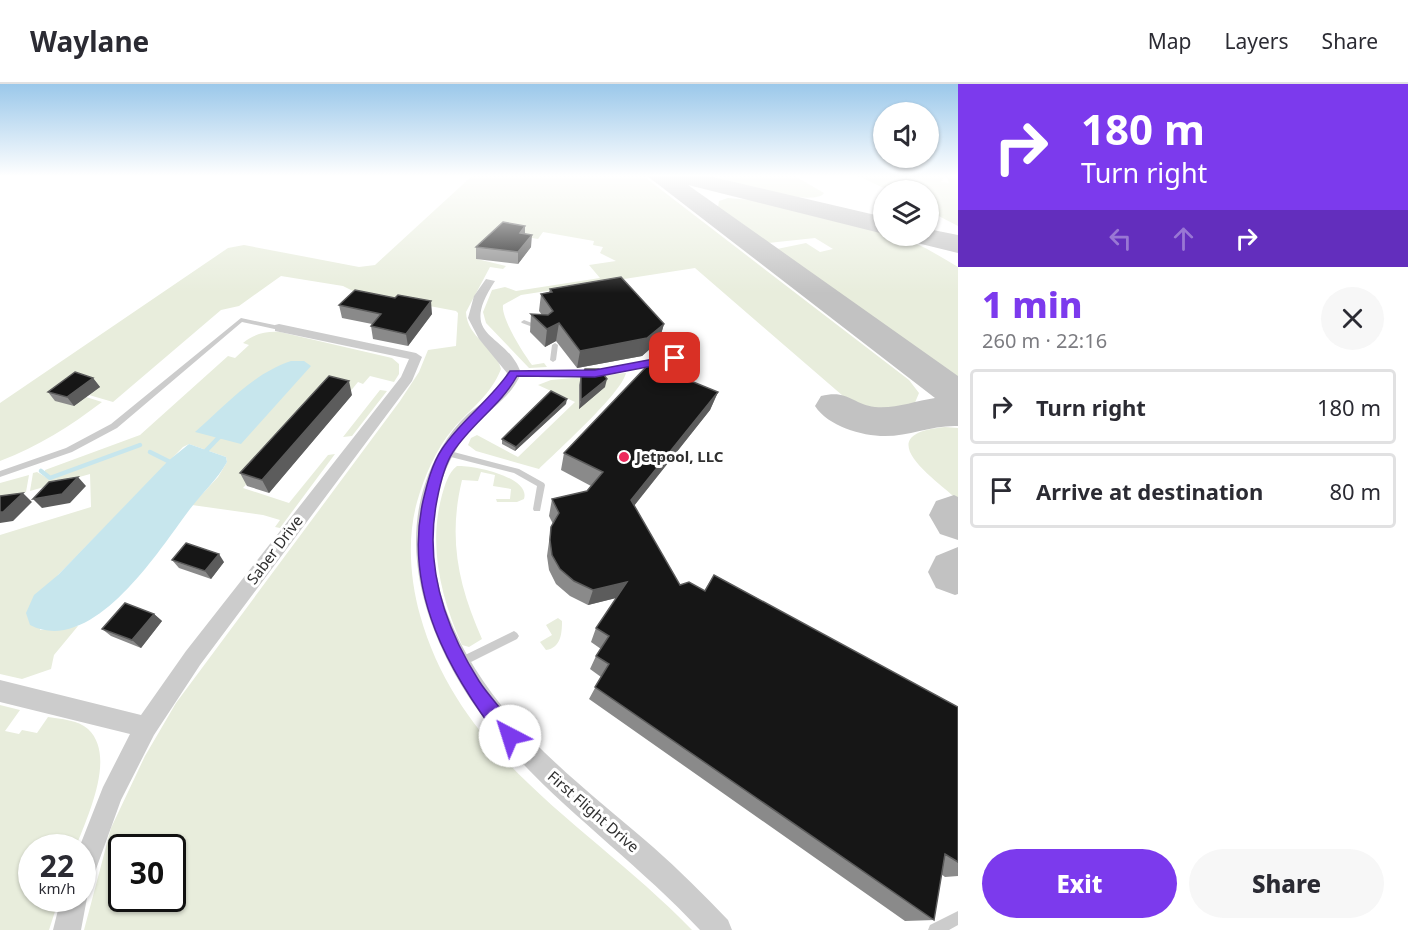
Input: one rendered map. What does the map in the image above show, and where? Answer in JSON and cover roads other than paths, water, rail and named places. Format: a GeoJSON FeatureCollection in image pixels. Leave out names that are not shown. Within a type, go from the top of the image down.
{"type":"FeatureCollection","features":[{"type":"Feature","properties":{"kind":"street"},"geometry":{"type":"LineString","coordinates":[[490,281],[473,307],[473,318],[478,330],[512,367],[514,373]]}},
{"type":"Feature","properties":{"kind":"street","name":"Saber Drive"},"geometry":{"type":"LineString","coordinates":[[96,836],[111,795],[146,727],[193,658],[407,378],[416,357],[279,328]]}},
{"type":"Feature","properties":{"kind":"street","name":"First Flight Drive"},"geometry":{"type":"LineString","coordinates":[[514,373],[505,389],[471,420],[446,453],[427,507],[426,565],[442,629],[458,664],[498,723],[521,749],[647,858],[718,930]]}},
{"type":"Feature","properties":{"kind":"street"},"geometry":{"type":"LineString","coordinates":[[0,691],[146,727]]}},
{"type":"Feature","properties":{"kind":"street"},"geometry":{"type":"LineString","coordinates":[[67,930],[71,912]]}},
{"type":"Feature","properties":{"kind":"lane"},"geometry":{"type":"LineString","coordinates":[[0,474],[69,450],[114,426],[241,320],[279,328]]}},
{"type":"Feature","properties":{"kind":"lane"},"geometry":{"type":"LineString","coordinates":[[524,322],[544,329]]}},
{"type":"Feature","properties":{"kind":"lane"},"geometry":{"type":"LineString","coordinates":[[553,360],[555,345]]}},
{"type":"Feature","properties":{"kind":"lane"},"geometry":{"type":"LineString","coordinates":[[514,373],[556,371],[595,374],[675,358]]}},
{"type":"Feature","properties":{"kind":"lane"},"geometry":{"type":"LineString","coordinates":[[446,453],[516,471],[541,485],[537,509]]}},
{"type":"Feature","properties":{"kind":"lane"},"geometry":{"type":"LineString","coordinates":[[458,664],[514,636]]}},
{"type":"Feature","properties":{"kind":"lane"},"geometry":{"type":"LineString","coordinates":[[935,930],[958,918]]}},
{"type":"Feature","properties":{"kind":"water"},"geometry":{"type":"Polygon","coordinates":[[[291,361],[304,361],[311,366],[241,444],[195,432],[251,382],[291,361]]]}},
{"type":"Feature","properties":{"kind":"water"},"geometry":{"type":"Polygon","coordinates":[[[189,444],[226,457],[227,462],[142,572],[100,613],[77,626],[54,631],[30,625],[26,613],[34,595],[58,575],[168,461],[189,444]]]}},
{"type":"Feature","properties":{"kind":"waterway"},"geometry":{"type":"LineString","coordinates":[[202,455],[223,433]]}},
{"type":"Feature","properties":{"kind":"waterway"},"geometry":{"type":"LineString","coordinates":[[41,471],[50,478],[140,445]]}},
{"type":"Feature","properties":{"kind":"waterway"},"geometry":{"type":"LineString","coordinates":[[150,452],[172,463]]}},
{"type":"Feature","properties":{"kind":"place","name":"Jetpool, LLC"},"geometry":{"type":"Point","coordinates":[624,457]}}]}
